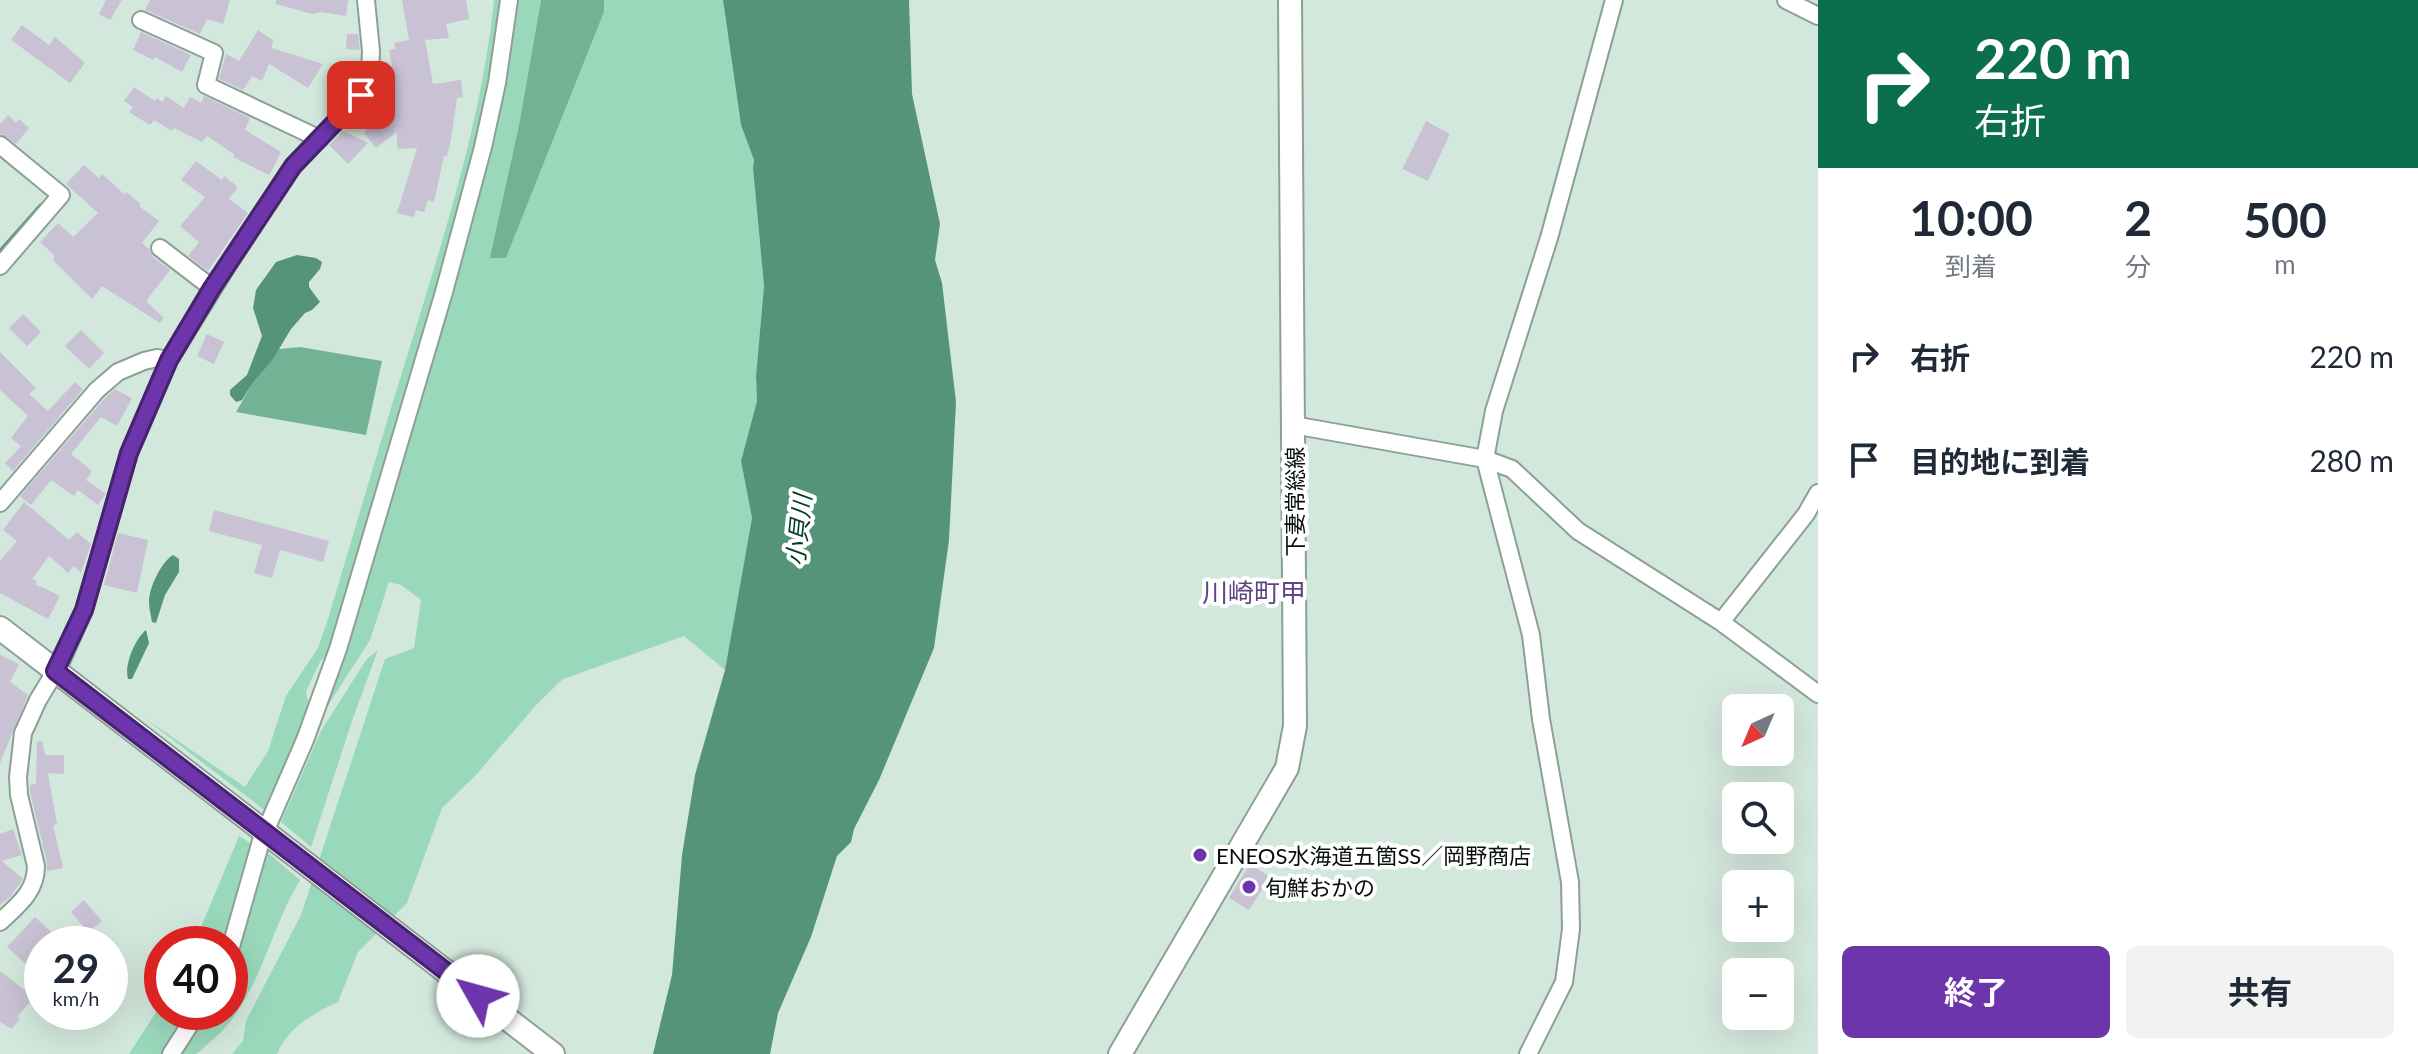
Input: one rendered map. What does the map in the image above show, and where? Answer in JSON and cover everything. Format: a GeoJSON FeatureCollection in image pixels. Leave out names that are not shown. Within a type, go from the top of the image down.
{"type":"FeatureCollection","features":[{"type":"Feature","properties":{"kind":"main road","name":"下妻常総線"},"geometry":{"type":"LineString","coordinates":[[1120,1054],[1287,768],[1295,726],[1290,0]]}},
{"type":"Feature","properties":{"kind":"main road"},"geometry":{"type":"LineString","coordinates":[[0,628],[553,1054]]}},
{"type":"Feature","properties":{"kind":"street"},"geometry":{"type":"LineString","coordinates":[[0,922],[29,894],[36,877],[18,777],[20,750],[29,716],[84,610],[129,453],[169,360],[212,288],[293,166],[352,105],[366,85],[371,51],[366,0]]}},
{"type":"Feature","properties":{"kind":"street"},"geometry":{"type":"LineString","coordinates":[[237,926],[261,841],[272,837],[338,649],[444,292],[483,147],[497,83],[509,0]]}},
{"type":"Feature","properties":{"kind":"street"},"geometry":{"type":"LineString","coordinates":[[1528,1054],[1564,982],[1571,929],[1570,882],[1541,719],[1531,635],[1485,459],[1494,411],[1549,238],[1614,0]]}},
{"type":"Feature","properties":{"kind":"street"},"geometry":{"type":"LineString","coordinates":[[1786,0],[1818,16]]}},
{"type":"Feature","properties":{"kind":"street"},"geometry":{"type":"LineString","coordinates":[[141,20],[214,53],[206,85],[320,139]]}},
{"type":"Feature","properties":{"kind":"street"},"geometry":{"type":"LineString","coordinates":[[0,145],[61,195],[0,266]]}},
{"type":"Feature","properties":{"kind":"street"},"geometry":{"type":"LineString","coordinates":[[160,248],[212,288]]}},
{"type":"Feature","properties":{"kind":"street"},"geometry":{"type":"LineString","coordinates":[[0,503],[97,390],[118,372],[144,361],[157,358],[169,360]]}},
{"type":"Feature","properties":{"kind":"street"},"geometry":{"type":"LineString","coordinates":[[1293,425],[1485,459],[1512,469],[1578,531],[1721,622],[1818,694]]}},
{"type":"Feature","properties":{"kind":"street"},"geometry":{"type":"LineString","coordinates":[[1721,622],[1806,514],[1818,493]]}},
{"type":"Feature","properties":{"kind":"street"},"geometry":{"type":"LineString","coordinates":[[171,1054],[186,1030]]}},
{"type":"Feature","properties":{"kind":"shaded area"},"geometry":{"type":"Polygon","coordinates":[[[494,0],[505,0],[470,183],[329,651],[306,691],[310,712],[267,812],[143,717],[245,787],[268,751],[286,696],[318,648],[328,619],[435,264],[481,89],[494,0]]]}},
{"type":"Feature","properties":{"kind":"shaded area"},"geometry":{"type":"Polygon","coordinates":[[[515,0],[541,0],[491,258],[506,258],[604,12],[604,0],[723,0],[741,125],[754,160],[764,286],[756,376],[757,401],[741,461],[752,518],[725,670],[684,636],[563,679],[442,808],[407,903],[358,952],[338,1002],[311,1016],[295,1029],[277,1054],[232,1054],[243,1041],[245,1030],[248,1030],[248,1017],[301,915],[385,659],[414,648],[421,600],[401,585],[389,582],[370,640],[318,721],[344,643],[515,0]]]}},
{"type":"Feature","properties":{"kind":"shaded area"},"geometry":{"type":"Polygon","coordinates":[[[541,0],[604,0],[604,12],[506,258],[490,258],[519,125],[541,0]]]}},
{"type":"Feature","properties":{"kind":"shaded area"},"geometry":{"type":"Polygon","coordinates":[[[300,347],[382,361],[366,435],[236,412],[252,384],[279,349],[300,347]]]}},
{"type":"Feature","properties":{"kind":"shaded area"},"geometry":{"type":"Polygon","coordinates":[[[378,650],[311,847],[281,822],[321,731],[366,660],[378,650]]]}},
{"type":"Feature","properties":{"kind":"shaded area"},"geometry":{"type":"Polygon","coordinates":[[[239,836],[252,844],[227,926],[202,926],[239,836]]]}},
{"type":"Feature","properties":{"kind":"shaded area"},"geometry":{"type":"Polygon","coordinates":[[[267,852],[300,880],[248,994],[248,926],[242,926],[267,852]]]}},
{"type":"Feature","properties":{"kind":"shaded area"},"geometry":{"type":"Polygon","coordinates":[[[145,1030],[178,1030],[162,1054],[129,1054],[145,1030]]]}},
{"type":"Feature","properties":{"kind":"shaded area"},"geometry":{"type":"Polygon","coordinates":[[[192,1030],[223,1030],[198,1053],[177,1054],[192,1030]]]}},
{"type":"Feature","properties":{"kind":"water","name":"小貝川"},"geometry":{"type":"Polygon","coordinates":[[[723,0],[909,0],[912,94],[940,224],[935,260],[942,283],[956,402],[949,540],[934,648],[851,842],[837,856],[811,937],[778,1013],[770,1054],[653,1054],[672,975],[682,855],[695,775],[725,670],[752,518],[741,461],[757,401],[756,376],[764,286],[754,160],[741,125],[723,0]]]}},
{"type":"Feature","properties":{"kind":"water"},"geometry":{"type":"Polygon","coordinates":[[[297,255],[322,262],[309,282],[309,287],[320,302],[291,329],[273,359],[242,400],[236,402],[230,390],[247,375],[262,336],[253,308],[256,290],[276,262],[297,255]]]}},
{"type":"Feature","properties":{"kind":"water"},"geometry":{"type":"Polygon","coordinates":[[[173,555],[179,559],[179,572],[165,595],[156,623],[152,622],[151,590],[160,569],[173,555]]]}},
{"type":"Feature","properties":{"kind":"water"},"geometry":{"type":"Polygon","coordinates":[[[146,630],[149,643],[132,679],[128,679],[131,653],[146,630]]]}},
{"type":"Feature","properties":{"kind":"building"},"geometry":{"type":"Polygon","coordinates":[[[106,0],[122,0],[110,20],[99,14],[106,0]]]}},
{"type":"Feature","properties":{"kind":"building"},"geometry":{"type":"Polygon","coordinates":[[[150,0],[230,0],[223,24],[207,19],[200,34],[145,10],[150,0]]]}},
{"type":"Feature","properties":{"kind":"building"},"geometry":{"type":"Polygon","coordinates":[[[276,0],[348,0],[346,16],[321,12],[312,14],[276,4],[276,0]]]}},
{"type":"Feature","properties":{"kind":"building"},"geometry":{"type":"Polygon","coordinates":[[[402,0],[466,0],[469,19],[446,24],[449,38],[425,40],[433,84],[461,80],[463,97],[457,98],[451,140],[447,156],[444,156],[434,202],[428,200],[424,212],[416,210],[414,217],[397,213],[417,148],[399,149],[397,132],[376,148],[364,133],[368,127],[365,125],[375,117],[368,108],[392,89],[389,50],[396,49],[394,43],[409,40],[402,0]]]}},
{"type":"Feature","properties":{"kind":"building"},"geometry":{"type":"Polygon","coordinates":[[[22,25],[49,45],[55,37],[85,63],[70,83],[11,40],[22,25]]]}},
{"type":"Feature","properties":{"kind":"building"},"geometry":{"type":"Polygon","coordinates":[[[258,30],[273,40],[272,48],[323,64],[308,88],[269,64],[262,81],[252,76],[243,90],[219,79],[226,54],[239,61],[258,30]]]}},
{"type":"Feature","properties":{"kind":"building"},"geometry":{"type":"Polygon","coordinates":[[[141,32],[191,55],[182,72],[155,57],[153,60],[133,50],[141,32]]]}},
{"type":"Feature","properties":{"kind":"building"},"geometry":{"type":"Polygon","coordinates":[[[347,34],[358,34],[360,50],[346,49],[347,34]]]}},
{"type":"Feature","properties":{"kind":"building"},"geometry":{"type":"Polygon","coordinates":[[[134,87],[155,101],[157,98],[162,102],[166,96],[184,108],[190,97],[201,103],[204,96],[250,118],[245,130],[281,152],[271,172],[269,175],[233,157],[235,155],[207,136],[202,142],[174,128],[172,131],[154,120],[150,125],[129,112],[133,107],[124,101],[134,87]]]}},
{"type":"Feature","properties":{"kind":"building"},"geometry":{"type":"Polygon","coordinates":[[[8,115],[16,123],[19,119],[29,128],[16,144],[0,134],[0,124],[8,115]]]}},
{"type":"Feature","properties":{"kind":"building"},"geometry":{"type":"Polygon","coordinates":[[[1426,121],[1450,134],[1428,181],[1402,169],[1426,121]]]}},
{"type":"Feature","properties":{"kind":"building"},"geometry":{"type":"Polygon","coordinates":[[[343,131],[368,143],[348,164],[329,145],[343,131]]]}},
{"type":"Feature","properties":{"kind":"building"},"geometry":{"type":"Polygon","coordinates":[[[196,161],[222,180],[224,176],[238,187],[229,199],[248,213],[208,271],[188,256],[199,242],[180,226],[205,197],[181,180],[196,161]]]}},
{"type":"Feature","properties":{"kind":"building"},"geometry":{"type":"Polygon","coordinates":[[[84,165],[99,178],[102,174],[159,221],[142,243],[153,257],[170,270],[146,301],[164,318],[160,323],[102,286],[92,299],[53,260],[55,256],[40,242],[58,223],[73,237],[98,213],[66,184],[84,165]]]}},
{"type":"Feature","properties":{"kind":"building"},"geometry":{"type":"Polygon","coordinates":[[[23,314],[41,332],[27,346],[9,328],[23,314]]]}},
{"type":"Feature","properties":{"kind":"building"},"geometry":{"type":"Polygon","coordinates":[[[81,330],[104,353],[89,369],[65,346],[81,330]]]}},
{"type":"Feature","properties":{"kind":"building"},"geometry":{"type":"Polygon","coordinates":[[[207,334],[224,342],[214,364],[197,356],[207,334]]]}},
{"type":"Feature","properties":{"kind":"building"},"geometry":{"type":"Polygon","coordinates":[[[0,352],[36,388],[29,394],[48,411],[75,382],[83,389],[13,471],[5,463],[21,446],[11,438],[28,416],[0,390],[0,352]]]}},
{"type":"Feature","properties":{"kind":"building"},"geometry":{"type":"Polygon","coordinates":[[[115,389],[132,398],[117,426],[101,417],[71,454],[92,471],[86,480],[106,494],[98,505],[78,490],[74,496],[51,480],[31,505],[20,496],[115,389]]]}},
{"type":"Feature","properties":{"kind":"building"},"geometry":{"type":"Polygon","coordinates":[[[24,502],[69,540],[77,532],[91,544],[81,573],[74,566],[68,573],[49,556],[32,579],[37,581],[35,584],[60,596],[48,619],[0,593],[0,561],[17,541],[3,530],[24,502]]]}},
{"type":"Feature","properties":{"kind":"building"},"geometry":{"type":"Polygon","coordinates":[[[214,510],[329,541],[323,562],[280,550],[272,578],[254,573],[262,545],[209,531],[214,510]]]}},
{"type":"Feature","properties":{"kind":"building"},"geometry":{"type":"Polygon","coordinates":[[[118,533],[148,540],[137,593],[104,585],[118,533]]]}},
{"type":"Feature","properties":{"kind":"building"},"geometry":{"type":"Polygon","coordinates":[[[0,655],[19,664],[10,682],[28,695],[0,763],[0,655]]]}},
{"type":"Feature","properties":{"kind":"building"},"geometry":{"type":"Polygon","coordinates":[[[42,741],[45,755],[64,755],[64,774],[48,773],[57,824],[53,825],[63,868],[47,871],[30,792],[30,785],[36,784],[37,742],[42,741]]]}},
{"type":"Feature","properties":{"kind":"building"},"geometry":{"type":"Polygon","coordinates":[[[13,829],[22,855],[2,861],[23,879],[0,905],[0,834],[13,829]]]}},
{"type":"Feature","properties":{"kind":"building","name":"旬鮮おかの"},"geometry":{"type":"Polygon","coordinates":[[[1250,864],[1270,877],[1249,910],[1229,898],[1250,864]]]}},
{"type":"Feature","properties":{"kind":"building"},"geometry":{"type":"Polygon","coordinates":[[[84,900],[102,921],[96,926],[83,926],[71,912],[84,900]]]}},
{"type":"Feature","properties":{"kind":"building"},"geometry":{"type":"Polygon","coordinates":[[[35,917],[45,926],[27,926],[35,917]]]}},
{"type":"Feature","properties":{"kind":"building"},"geometry":{"type":"Polygon","coordinates":[[[24,929],[24,963],[7,947],[24,929]]]}},
{"type":"Feature","properties":{"kind":"building"},"geometry":{"type":"Polygon","coordinates":[[[0,971],[24,989],[24,1009],[12,1029],[0,1022],[0,971]]]}},
{"type":"Feature","properties":{"kind":"waterway"},"geometry":{"type":"LineString","coordinates":[[0,252],[41,206]]}},
{"type":"Feature","properties":{"kind":"place","name":"ENEOS水海道五箇SS／岡野商店"},"geometry":{"type":"Point","coordinates":[1200,855]}},
{"type":"Feature","properties":{"kind":"place","name":"旬鮮おかの"},"geometry":{"type":"Point","coordinates":[1249,887]}},
{"type":"Feature","properties":{"kind":"district","name":"川崎町甲"},"geometry":{"type":"Point","coordinates":[1254,592]}},
{"type":"Feature","properties":{"kind":"route"},"geometry":{"type":"LineString","coordinates":[[361,95],[293,166],[212,288],[169,360],[129,453],[84,610],[55,671],[478,996]]}}]}
